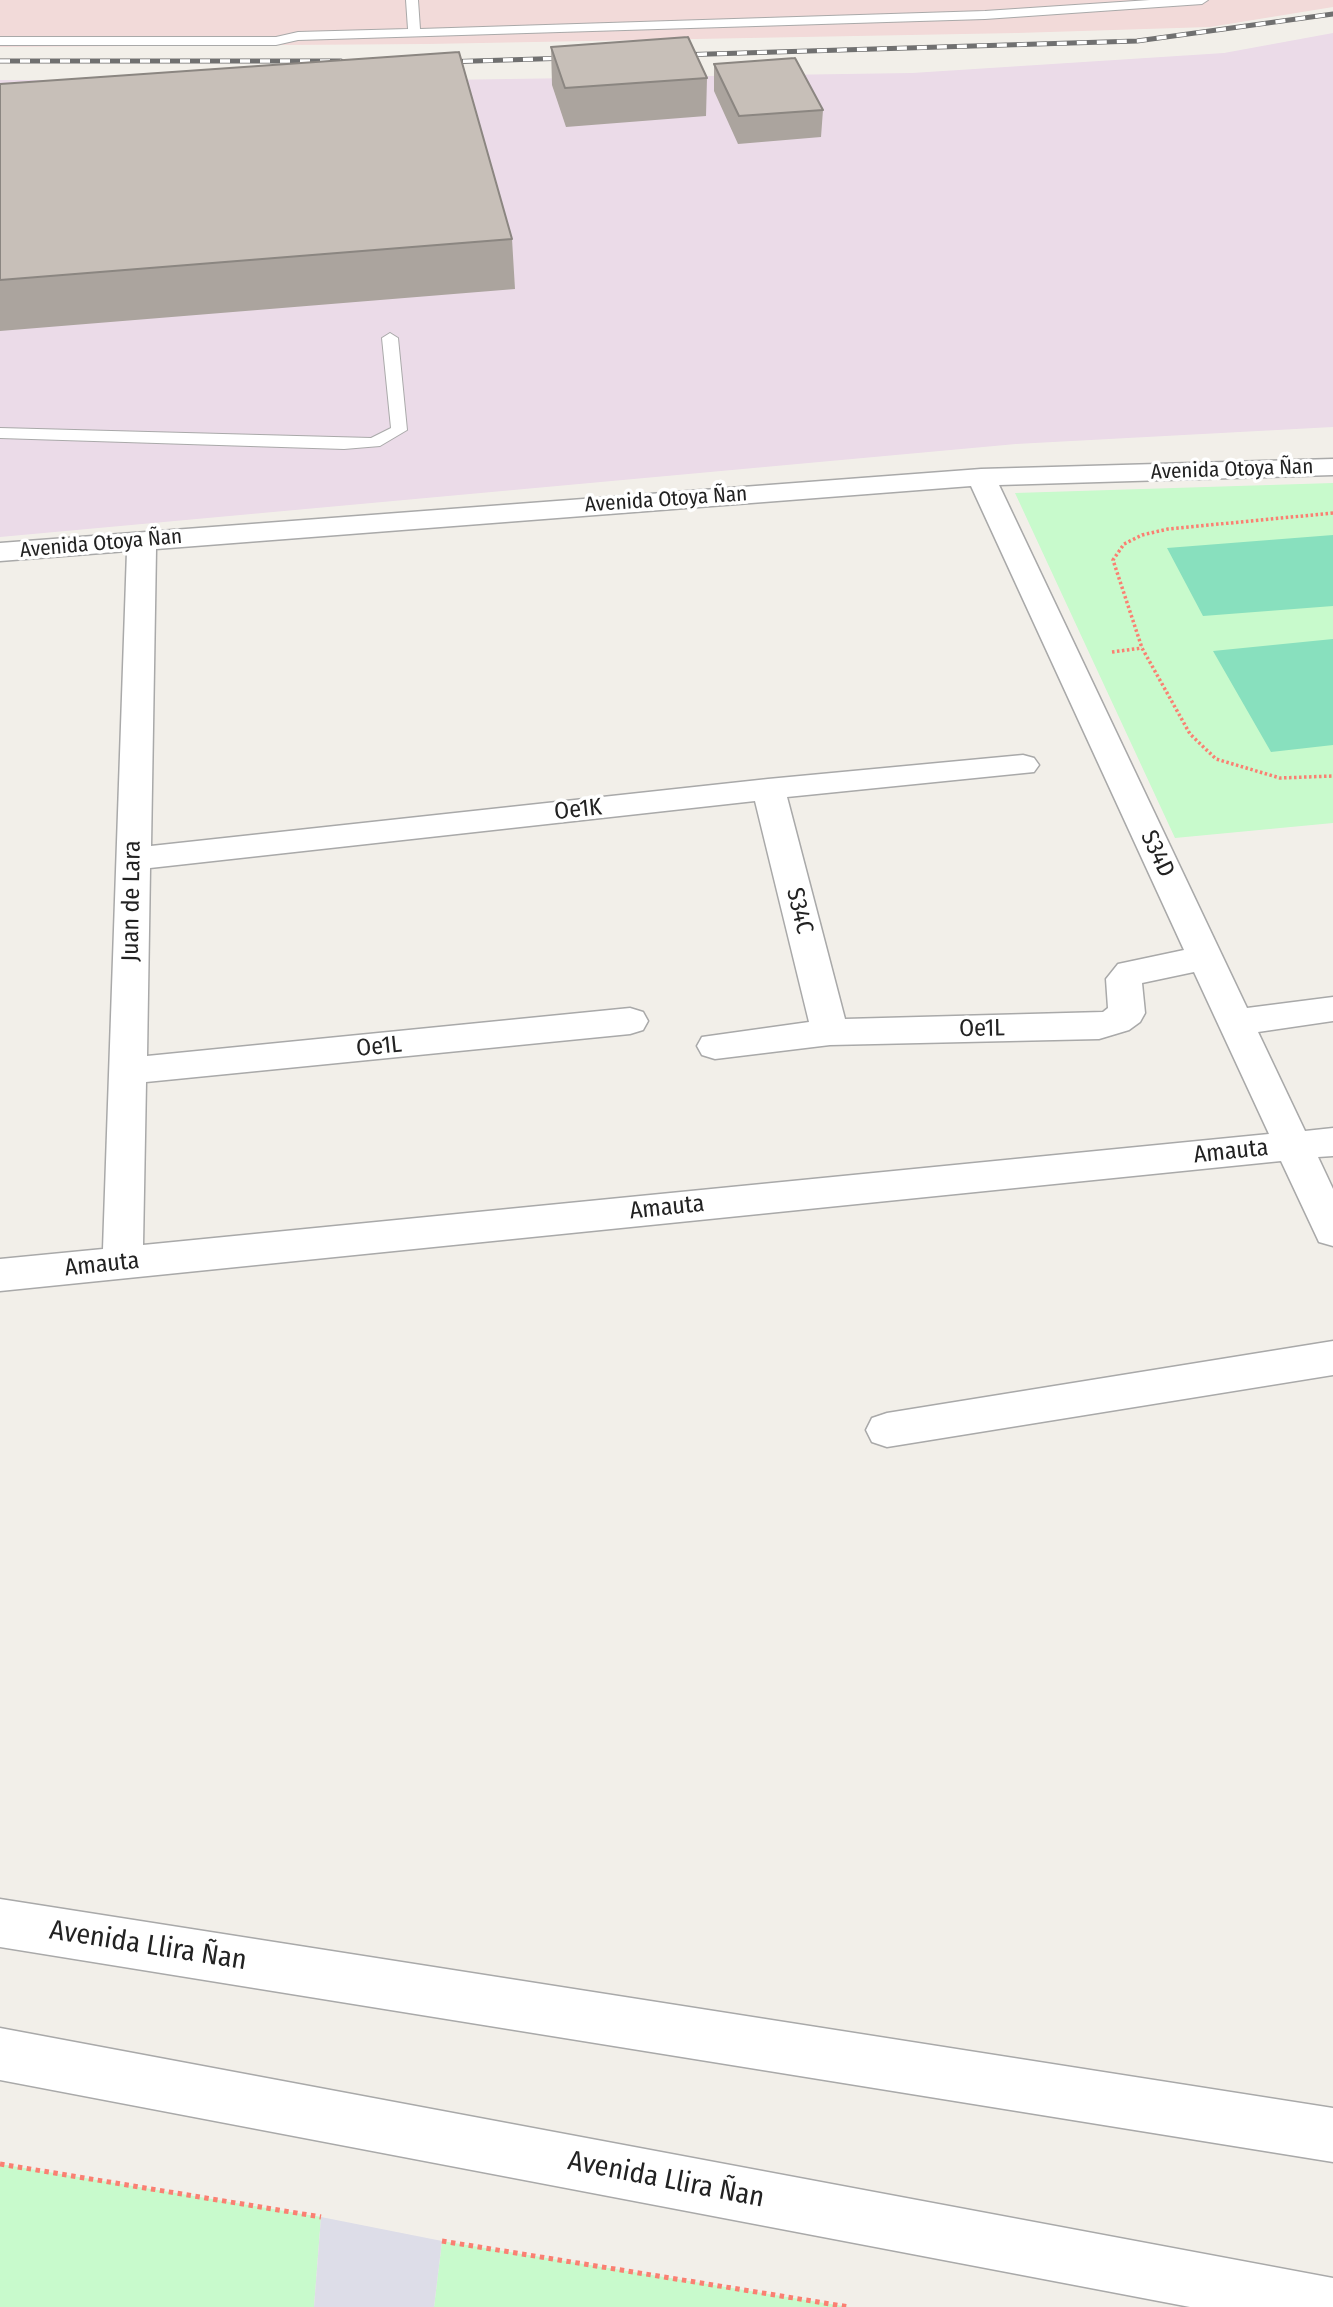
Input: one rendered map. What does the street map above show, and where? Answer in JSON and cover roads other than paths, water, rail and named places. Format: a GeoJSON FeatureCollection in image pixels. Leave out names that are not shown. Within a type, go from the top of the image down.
{"type":"FeatureCollection","features":[{"type":"Feature","properties":{"kind":"street","name":"Avenida Otoya Ñan"},"geometry":{"type":"LineString","coordinates":[[0,552],[981,477],[1333,467]]}},
{"type":"Feature","properties":{"kind":"street","name":"S34D"},"geometry":{"type":"LineString","coordinates":[[981,477],[1333,1231]]}},
{"type":"Feature","properties":{"kind":"street","name":"Juan de Lara"},"geometry":{"type":"LineString","coordinates":[[123,1263],[142,540]]}},
{"type":"Feature","properties":{"kind":"street","name":"Oe1K"},"geometry":{"type":"LineString","coordinates":[[133,859],[768,789],[1023,765]]}},
{"type":"Feature","properties":{"kind":"street","name":"S34C"},"geometry":{"type":"LineString","coordinates":[[768,789],[830,1032]]}},
{"type":"Feature","properties":{"kind":"street","name":"Oe1L"},"geometry":{"type":"LineString","coordinates":[[715,1046],[830,1032],[1099,1026],[1116,1021],[1127,1013],[1124,979],[1131,973],[1206,958]]}},
{"type":"Feature","properties":{"kind":"street"},"geometry":{"type":"LineString","coordinates":[[1236,1022],[1333,1009]]}},
{"type":"Feature","properties":{"kind":"street","name":"Oe1L"},"geometry":{"type":"LineString","coordinates":[[127,1071],[630,1021]]}},
{"type":"Feature","properties":{"kind":"street","name":"Amauta"},"geometry":{"type":"LineString","coordinates":[[0,1275],[1333,1142]]}},
{"type":"Feature","properties":{"kind":"street"},"geometry":{"type":"LineString","coordinates":[[887,1430],[1333,1358]]}},
{"type":"Feature","properties":{"kind":"street","name":"Avenida Llira Ñan"},"geometry":{"type":"LineString","coordinates":[[0,1923],[1333,2135]]}},
{"type":"Feature","properties":{"kind":"street","name":"Avenida Llira Ñan"},"geometry":{"type":"LineString","coordinates":[[0,2054],[1333,2306]]}},
{"type":"Feature","properties":{"kind":"lane"},"geometry":{"type":"LineString","coordinates":[[412,0],[414,32]]}},
{"type":"Feature","properties":{"kind":"lane"},"geometry":{"type":"LineString","coordinates":[[0,41],[276,41],[298,36],[985,15],[1202,0]]}},
{"type":"Feature","properties":{"kind":"lane"},"geometry":{"type":"LineString","coordinates":[[0,35],[278,30],[298,36]]}},
{"type":"Feature","properties":{"kind":"lane"},"geometry":{"type":"LineString","coordinates":[[0,433],[330,444],[374,443],[399,430],[390,338]]}},
{"type":"Feature","properties":{"kind":"railway"},"geometry":{"type":"LineString","coordinates":[[677,55],[1137,41],[1333,14]]}},
{"type":"Feature","properties":{"kind":"railway"},"geometry":{"type":"LineString","coordinates":[[443,62],[569,58]]}},
{"type":"Feature","properties":{"kind":"railway"},"geometry":{"type":"LineString","coordinates":[[0,61],[341,61]]}}]}
